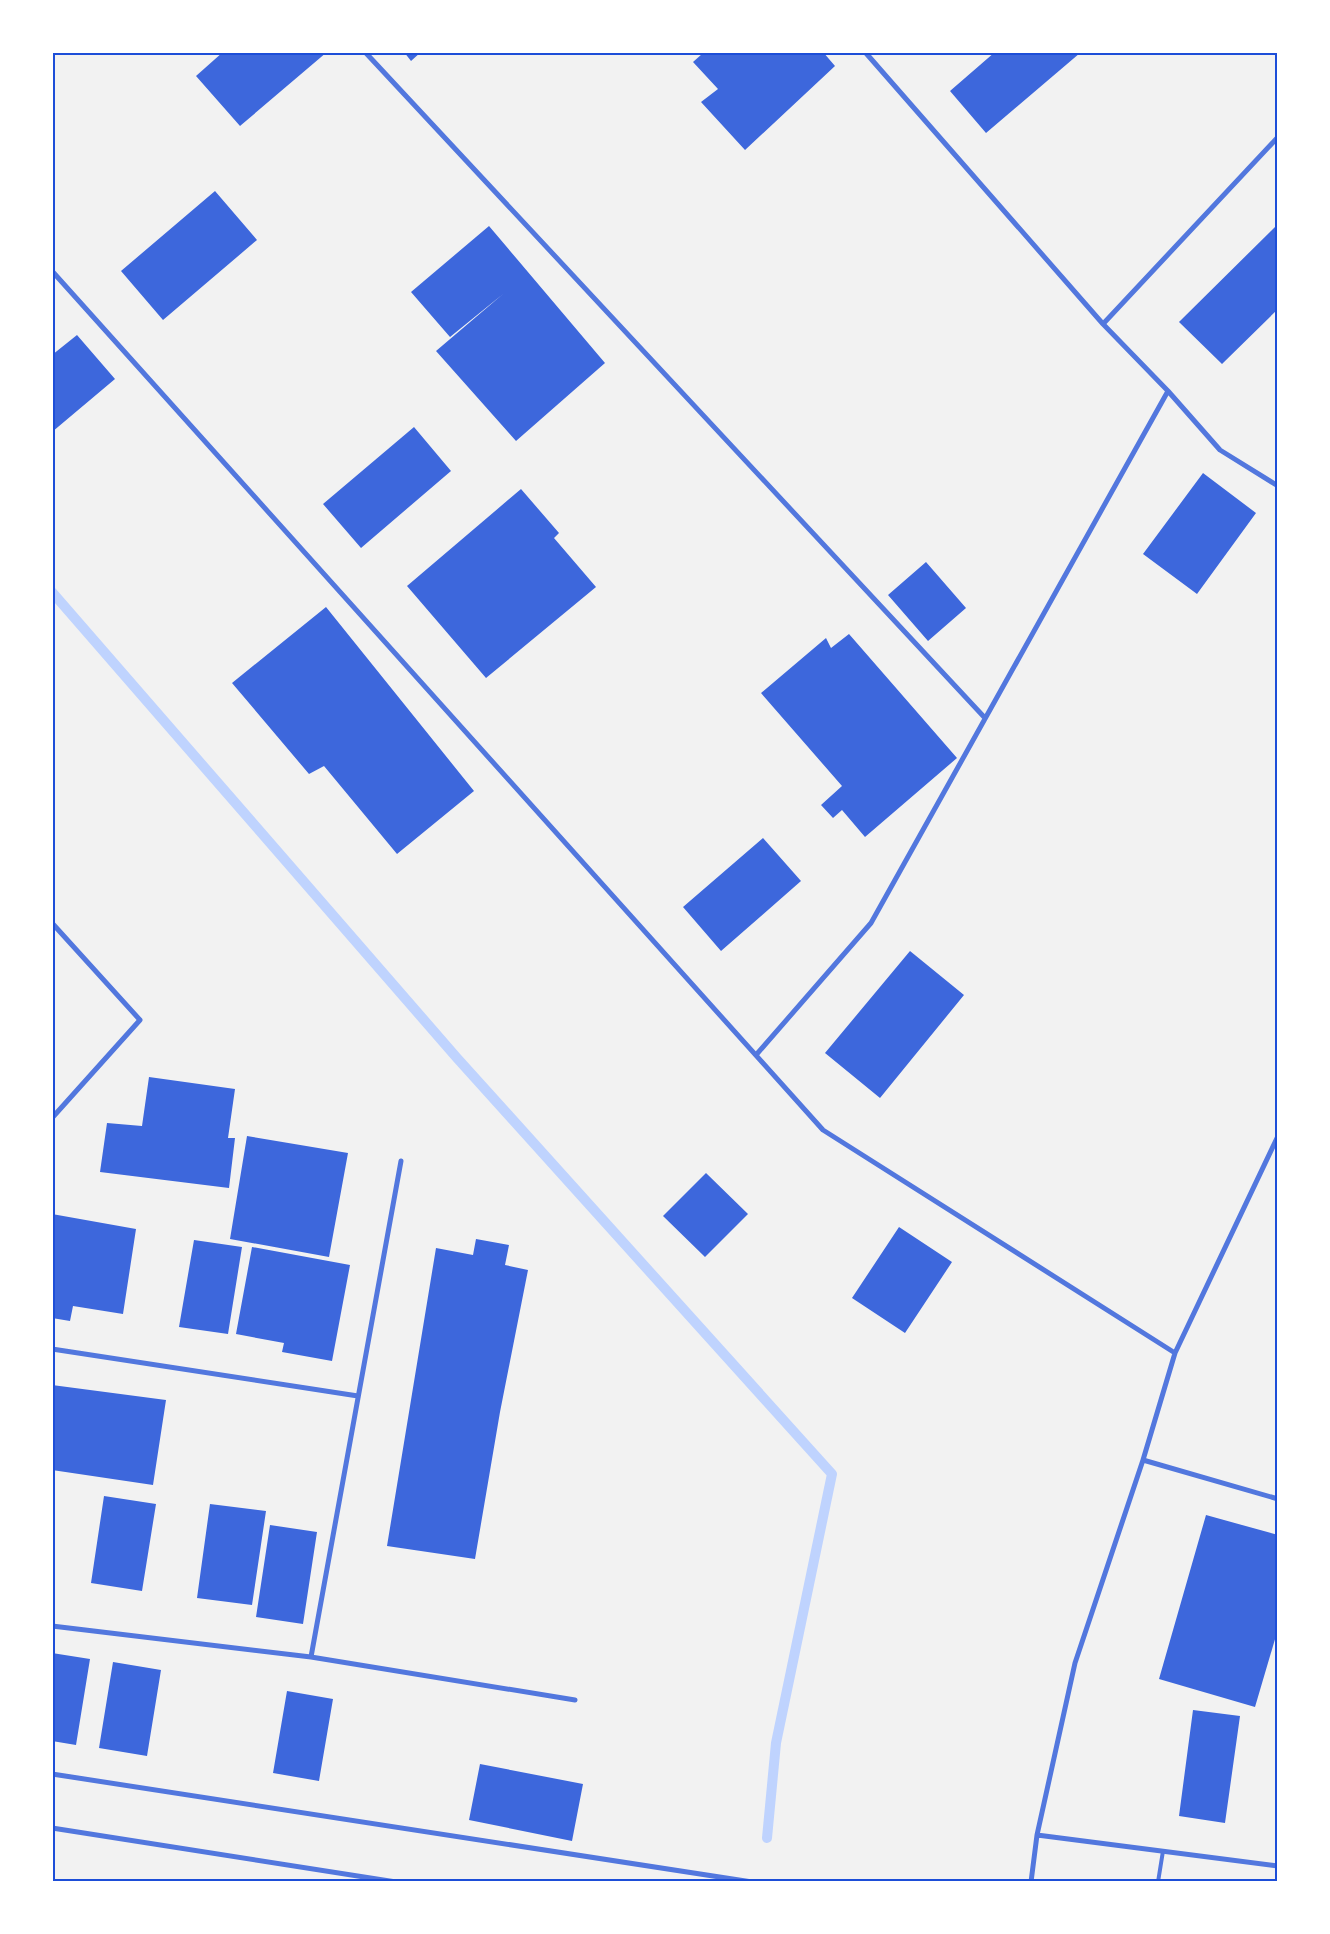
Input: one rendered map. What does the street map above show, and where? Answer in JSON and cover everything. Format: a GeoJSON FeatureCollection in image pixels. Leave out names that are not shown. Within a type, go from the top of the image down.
{"type":"FeatureCollection","features":[{"type":"Feature","properties":{"kind":"street"},"geometry":{"type":"LineString","coordinates":[[366,52],[985,718]]}},
{"type":"Feature","properties":{"kind":"street"},"geometry":{"type":"LineString","coordinates":[[865,52],[1103,324],[1168,391],[1220,450],[1278,486]]}},
{"type":"Feature","properties":{"kind":"street"},"geometry":{"type":"LineString","coordinates":[[1103,324],[1278,136]]}},
{"type":"Feature","properties":{"kind":"street"},"geometry":{"type":"LineString","coordinates":[[52,271],[823,1130],[1175,1353]]}},
{"type":"Feature","properties":{"kind":"street"},"geometry":{"type":"LineString","coordinates":[[756,1055],[870,923],[1168,391]]}},
{"type":"Feature","properties":{"kind":"street"},"geometry":{"type":"LineString","coordinates":[[52,923],[140,1020],[52,1118]]}},
{"type":"Feature","properties":{"kind":"street"},"geometry":{"type":"LineString","coordinates":[[1031,1882],[1038,1835],[1075,1663],[1143,1460],[1175,1353],[1278,1136]]}},
{"type":"Feature","properties":{"kind":"street"},"geometry":{"type":"LineString","coordinates":[[311,1657],[401,1161]]}},
{"type":"Feature","properties":{"kind":"street"},"geometry":{"type":"LineString","coordinates":[[52,1349],[358,1396]]}},
{"type":"Feature","properties":{"kind":"street"},"geometry":{"type":"LineString","coordinates":[[1143,1460],[1278,1499]]}},
{"type":"Feature","properties":{"kind":"street"},"geometry":{"type":"LineString","coordinates":[[52,1626],[311,1657],[575,1700]]}},
{"type":"Feature","properties":{"kind":"street"},"geometry":{"type":"LineString","coordinates":[[52,1774],[752,1882]]}},
{"type":"Feature","properties":{"kind":"street"},"geometry":{"type":"LineString","coordinates":[[52,1828],[396,1882]]}},
{"type":"Feature","properties":{"kind":"street"},"geometry":{"type":"LineString","coordinates":[[1038,1835],[1278,1866]]}},
{"type":"Feature","properties":{"kind":"lane"},"geometry":{"type":"LineString","coordinates":[[1158,1882],[1162,1851]]}},
{"type":"Feature","properties":{"kind":"building"},"geometry":{"type":"Polygon","coordinates":[[[223,52],[327,52],[240,126],[196,76],[223,52]]]}},
{"type":"Feature","properties":{"kind":"building"},"geometry":{"type":"Polygon","coordinates":[[[404,52],[421,52],[411,61],[404,52]]]}},
{"type":"Feature","properties":{"kind":"building"},"geometry":{"type":"Polygon","coordinates":[[[701,52],[823,52],[835,66],[745,150],[701,102],[718,89],[693,62],[702,54],[701,52]]]}},
{"type":"Feature","properties":{"kind":"building"},"geometry":{"type":"Polygon","coordinates":[[[995,52],[1080,53],[986,133],[950,91],[995,52]]]}},
{"type":"Feature","properties":{"kind":"building"},"geometry":{"type":"Polygon","coordinates":[[[215,191],[257,240],[163,320],[121,271],[215,191]]]}},
{"type":"Feature","properties":{"kind":"building"},"geometry":{"type":"Polygon","coordinates":[[[1278,224],[1278,309],[1222,364],[1179,322],[1278,224]]]}},
{"type":"Feature","properties":{"kind":"building"},"geometry":{"type":"Polygon","coordinates":[[[489,226],[605,363],[516,441],[436,351],[503,294],[450,337],[411,292],[489,226]]]}},
{"type":"Feature","properties":{"kind":"building"},"geometry":{"type":"Polygon","coordinates":[[[77,335],[115,379],[52,432],[52,355],[77,335]]]}},
{"type":"Feature","properties":{"kind":"building"},"geometry":{"type":"Polygon","coordinates":[[[414,427],[451,471],[361,548],[323,504],[414,427]]]}},
{"type":"Feature","properties":{"kind":"building"},"geometry":{"type":"Polygon","coordinates":[[[1203,473],[1256,513],[1197,594],[1143,554],[1203,473]]]}},
{"type":"Feature","properties":{"kind":"building"},"geometry":{"type":"Polygon","coordinates":[[[521,489],[559,533],[554,538],[596,587],[486,678],[407,586],[521,489]]]}},
{"type":"Feature","properties":{"kind":"building"},"geometry":{"type":"Polygon","coordinates":[[[926,562],[966,608],[928,641],[888,595],[926,562]]]}},
{"type":"Feature","properties":{"kind":"building"},"geometry":{"type":"Polygon","coordinates":[[[326,607],[474,791],[397,854],[324,766],[309,774],[232,683],[326,607]]]}},
{"type":"Feature","properties":{"kind":"building"},"geometry":{"type":"Polygon","coordinates":[[[849,634],[957,758],[865,837],[842,810],[833,818],[821,805],[842,786],[761,693],[826,638],[831,648],[849,634]]]}},
{"type":"Feature","properties":{"kind":"building"},"geometry":{"type":"Polygon","coordinates":[[[763,838],[801,881],[721,951],[683,907],[763,838]]]}},
{"type":"Feature","properties":{"kind":"building"},"geometry":{"type":"Polygon","coordinates":[[[910,951],[964,995],[880,1098],[825,1053],[910,951]]]}},
{"type":"Feature","properties":{"kind":"building"},"geometry":{"type":"Polygon","coordinates":[[[149,1077],[235,1089],[228,1138],[235,1138],[229,1188],[100,1172],[107,1123],[142,1126],[149,1077]]]}},
{"type":"Feature","properties":{"kind":"building"},"geometry":{"type":"Polygon","coordinates":[[[247,1136],[348,1153],[329,1257],[230,1239],[247,1136]]]}},
{"type":"Feature","properties":{"kind":"building"},"geometry":{"type":"Polygon","coordinates":[[[706,1173],[748,1214],[705,1257],[663,1216],[706,1173]]]}},
{"type":"Feature","properties":{"kind":"building"},"geometry":{"type":"Polygon","coordinates":[[[52,1214],[136,1229],[123,1314],[73,1306],[70,1321],[52,1318],[52,1214]]]}},
{"type":"Feature","properties":{"kind":"building"},"geometry":{"type":"Polygon","coordinates":[[[899,1227],[952,1262],[905,1333],[852,1298],[899,1227]]]}},
{"type":"Feature","properties":{"kind":"building"},"geometry":{"type":"Polygon","coordinates":[[[476,1239],[509,1245],[505,1265],[528,1270],[500,1412],[475,1559],[387,1546],[436,1248],[473,1255],[476,1239]]]}},
{"type":"Feature","properties":{"kind":"building"},"geometry":{"type":"Polygon","coordinates":[[[194,1240],[242,1247],[228,1334],[179,1327],[194,1240]]]}},
{"type":"Feature","properties":{"kind":"building"},"geometry":{"type":"Polygon","coordinates":[[[252,1247],[350,1265],[332,1361],[282,1352],[284,1343],[236,1334],[252,1247]]]}},
{"type":"Feature","properties":{"kind":"building"},"geometry":{"type":"Polygon","coordinates":[[[52,1385],[166,1400],[153,1485],[52,1470],[52,1385]]]}},
{"type":"Feature","properties":{"kind":"building"},"geometry":{"type":"Polygon","coordinates":[[[104,1496],[156,1504],[142,1591],[91,1583],[104,1496]]]}},
{"type":"Feature","properties":{"kind":"building"},"geometry":{"type":"Polygon","coordinates":[[[210,1504],[266,1511],[252,1605],[197,1598],[210,1504]]]}},
{"type":"Feature","properties":{"kind":"building"},"geometry":{"type":"Polygon","coordinates":[[[1206,1515],[1278,1535],[1278,1629],[1255,1707],[1159,1679],[1206,1515]]]}},
{"type":"Feature","properties":{"kind":"building"},"geometry":{"type":"Polygon","coordinates":[[[270,1525],[317,1532],[303,1624],[256,1617],[270,1525]]]}},
{"type":"Feature","properties":{"kind":"building"},"geometry":{"type":"Polygon","coordinates":[[[52,1653],[90,1659],[76,1745],[52,1741],[52,1653]]]}},
{"type":"Feature","properties":{"kind":"building"},"geometry":{"type":"Polygon","coordinates":[[[113,1662],[161,1670],[147,1756],[99,1748],[113,1662]]]}},
{"type":"Feature","properties":{"kind":"building"},"geometry":{"type":"Polygon","coordinates":[[[287,1691],[333,1699],[319,1781],[273,1773],[287,1691]]]}},
{"type":"Feature","properties":{"kind":"building"},"geometry":{"type":"Polygon","coordinates":[[[1193,1710],[1240,1716],[1225,1823],[1179,1816],[1193,1710]]]}},
{"type":"Feature","properties":{"kind":"building"},"geometry":{"type":"Polygon","coordinates":[[[480,1764],[583,1784],[572,1841],[469,1820],[480,1764]]]}},
{"type":"Feature","properties":{"kind":"waterway"},"geometry":{"type":"LineString","coordinates":[[52,592],[457,1058],[832,1474],[776,1743],[767,1838]]}}]}
